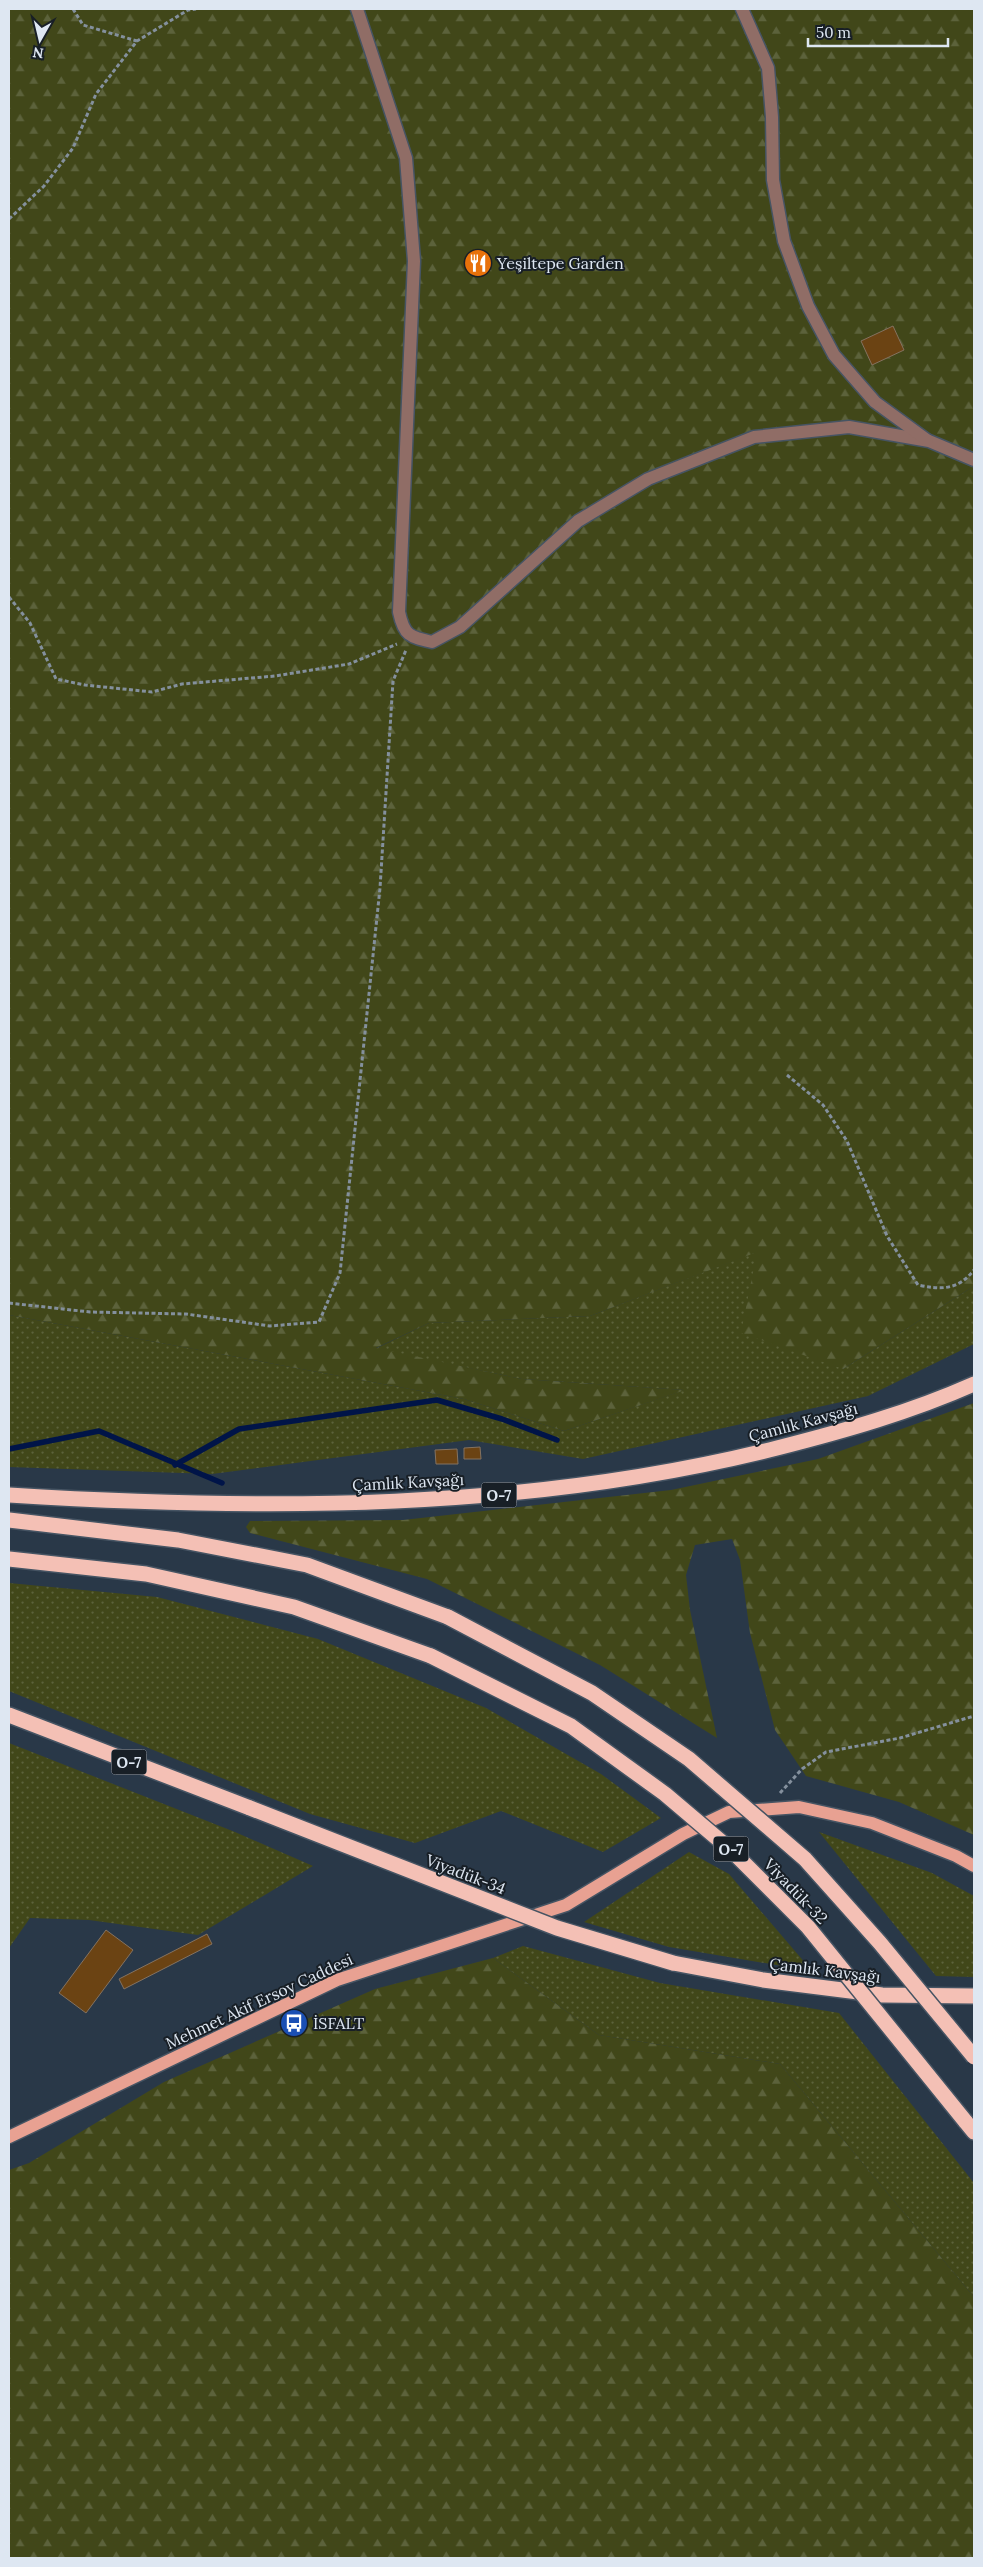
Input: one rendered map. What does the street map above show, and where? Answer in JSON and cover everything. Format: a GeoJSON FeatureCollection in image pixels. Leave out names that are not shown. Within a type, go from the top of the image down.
{"type":"FeatureCollection","features":[{"type":"Feature","properties":{"kind":"highway","name":"Çamlık Kavşağı"},"geometry":{"type":"LineString","coordinates":[[9,1495],[104,1501],[260,1504],[389,1502],[492,1496],[596,1484],[714,1464],[831,1434],[945,1397],[974,1384]]}},
{"type":"Feature","properties":{"kind":"highway","name":"Viyadük-32"},"geometry":{"type":"LineString","coordinates":[[9,1520],[178,1540],[307,1566],[448,1617],[592,1693],[689,1759],[805,1858],[880,1943],[974,2057]]}},
{"type":"Feature","properties":{"kind":"highway","name":"Viyadük-32"},"geometry":{"type":"LineString","coordinates":[[9,1560],[146,1574],[294,1607],[431,1656],[571,1726],[665,1794],[731,1850],[808,1928],[970,2126]]}},
{"type":"Feature","properties":{"kind":"highway","name":"Viyadük-34"},"geometry":{"type":"LineString","coordinates":[[9,1715],[557,1928],[674,1963]]}},
{"type":"Feature","properties":{"kind":"highway","name":"Çamlık Kavşağı"},"geometry":{"type":"LineString","coordinates":[[674,1963],[763,1980],[882,1995],[974,1996]]}},
{"type":"Feature","properties":{"kind":"main road","name":"Mehmet Akif Ersoy Caddesi"},"geometry":{"type":"LineString","coordinates":[[9,2138],[337,1980],[566,1904],[684,1834],[729,1812],[774,1807],[799,1807],[872,1823],[974,1866]]}},
{"type":"Feature","properties":{"kind":"lane"},"geometry":{"type":"LineString","coordinates":[[357,9],[406,158],[408,177],[414,261],[399,612],[402,627],[411,637],[432,642],[460,627],[578,522],[648,479],[754,437],[849,427],[929,441]]}},
{"type":"Feature","properties":{"kind":"lane"},"geometry":{"type":"LineString","coordinates":[[742,9],[768,68],[772,117],[773,180],[784,241],[808,306],[834,355],[875,402],[929,441],[974,460]]}},
{"type":"Feature","properties":{"kind":"path"},"geometry":{"type":"LineString","coordinates":[[73,9],[83,25],[137,41]]}},
{"type":"Feature","properties":{"kind":"path"},"geometry":{"type":"LineString","coordinates":[[9,219],[44,186],[73,148],[96,94],[137,41],[188,10],[196,9]]}},
{"type":"Feature","properties":{"kind":"path"},"geometry":{"type":"LineString","coordinates":[[9,597],[30,623],[56,679],[119,690],[152,692],[182,684],[275,676],[350,664],[411,637]]}},
{"type":"Feature","properties":{"kind":"path"},"geometry":{"type":"LineString","coordinates":[[9,1303],[90,1312],[186,1314],[270,1326],[319,1322],[340,1274],[380,888],[393,681],[411,637]]}},
{"type":"Feature","properties":{"kind":"path"},"geometry":{"type":"LineString","coordinates":[[787,1074],[823,1105],[847,1141],[887,1236],[918,1285],[941,1290],[966,1280],[974,1270]]}},
{"type":"Feature","properties":{"kind":"path"},"geometry":{"type":"LineString","coordinates":[[774,1807],[782,1790],[802,1769],[826,1752],[900,1738],[974,1716]]}},
{"type":"Feature","properties":{"kind":"green space"},"geometry":{"type":"Polygon","coordinates":[[[9,9],[974,9],[974,1286],[843,1369],[741,1333],[757,1252],[590,1316],[429,1323],[376,1348],[522,1379],[685,1390],[564,1431],[464,1399],[9,1315],[9,9]]]}},
{"type":"Feature","properties":{"kind":"green space"},"geometry":{"type":"Polygon","coordinates":[[[758,1251],[843,1369],[974,1286],[974,1344],[868,1396],[583,1459],[469,1440],[212,1474],[9,1467],[9,1315],[464,1399],[564,1431],[684,1390],[522,1379],[375,1349],[429,1323],[590,1316],[758,1251]]]}},
{"type":"Feature","properties":{"kind":"green space"},"geometry":{"type":"Polygon","coordinates":[[[974,1403],[974,1835],[899,1802],[806,1776],[775,1730],[750,1633],[740,1560],[732,1539],[695,1545],[686,1575],[690,1610],[717,1738],[600,1665],[427,1579],[250,1533],[246,1527],[250,1521],[403,1520],[671,1490],[818,1459],[974,1403]]]}},
{"type":"Feature","properties":{"kind":"green space"},"geometry":{"type":"Polygon","coordinates":[[[9,1583],[157,1597],[318,1639],[486,1708],[601,1774],[661,1818],[603,1852],[501,1811],[415,1843],[310,1814],[9,1691],[9,1583]]]}},
{"type":"Feature","properties":{"kind":"green space"},"geometry":{"type":"Polygon","coordinates":[[[9,1743],[235,1832],[313,1866],[198,1935],[89,1920],[30,1918],[9,1948],[9,1743]]]}},
{"type":"Feature","properties":{"kind":"green space"},"geometry":{"type":"Polygon","coordinates":[[[819,1832],[932,1873],[974,1896],[974,1977],[936,1976],[819,1832]]]}},
{"type":"Feature","properties":{"kind":"green space"},"geometry":{"type":"Polygon","coordinates":[[[689,1852],[729,1874],[812,1971],[669,1947],[584,1922],[689,1852]]]}},
{"type":"Feature","properties":{"kind":"green space"},"geometry":{"type":"Polygon","coordinates":[[[523,1946],[660,1983],[839,2013],[974,2183],[974,2297],[780,2064],[599,2035],[493,1958],[523,1946]]]}},
{"type":"Feature","properties":{"kind":"green space"},"geometry":{"type":"Polygon","coordinates":[[[493,1958],[599,2035],[780,2064],[974,2297],[974,2558],[9,2558],[9,2170],[29,2163],[164,2082],[375,1989],[493,1958]]]}},
{"type":"Feature","properties":{"kind":"building"},"geometry":{"type":"Polygon","coordinates":[[[893,326],[904,350],[872,365],[861,341],[893,326]]]}},
{"type":"Feature","properties":{"kind":"building"},"geometry":{"type":"Polygon","coordinates":[[[480,1447],[481,1459],[464,1459],[464,1448],[480,1447]]]}},
{"type":"Feature","properties":{"kind":"building"},"geometry":{"type":"Polygon","coordinates":[[[457,1449],[458,1464],[436,1464],[435,1450],[457,1449]]]}},
{"type":"Feature","properties":{"kind":"building"},"geometry":{"type":"Polygon","coordinates":[[[106,1930],[133,1950],[86,2013],[59,1993],[106,1930]]]}},
{"type":"Feature","properties":{"kind":"building"},"geometry":{"type":"Polygon","coordinates":[[[207,1934],[212,1944],[124,1989],[119,1979],[207,1934]]]}},
{"type":"Feature","properties":{"kind":"waterway"},"geometry":{"type":"LineString","coordinates":[[175,1465],[239,1429],[437,1400],[502,1419],[557,1440]]}},
{"type":"Feature","properties":{"kind":"waterway"},"geometry":{"type":"LineString","coordinates":[[9,1449],[99,1431],[222,1483]]}},
{"type":"Feature","properties":{"kind":"place","name":"Yeşiltepe Garden"},"geometry":{"type":"Point","coordinates":[478,263]}},
{"type":"Feature","properties":{"kind":"place","name":"İSFALT"},"geometry":{"type":"Point","coordinates":[294,2023]}}]}
